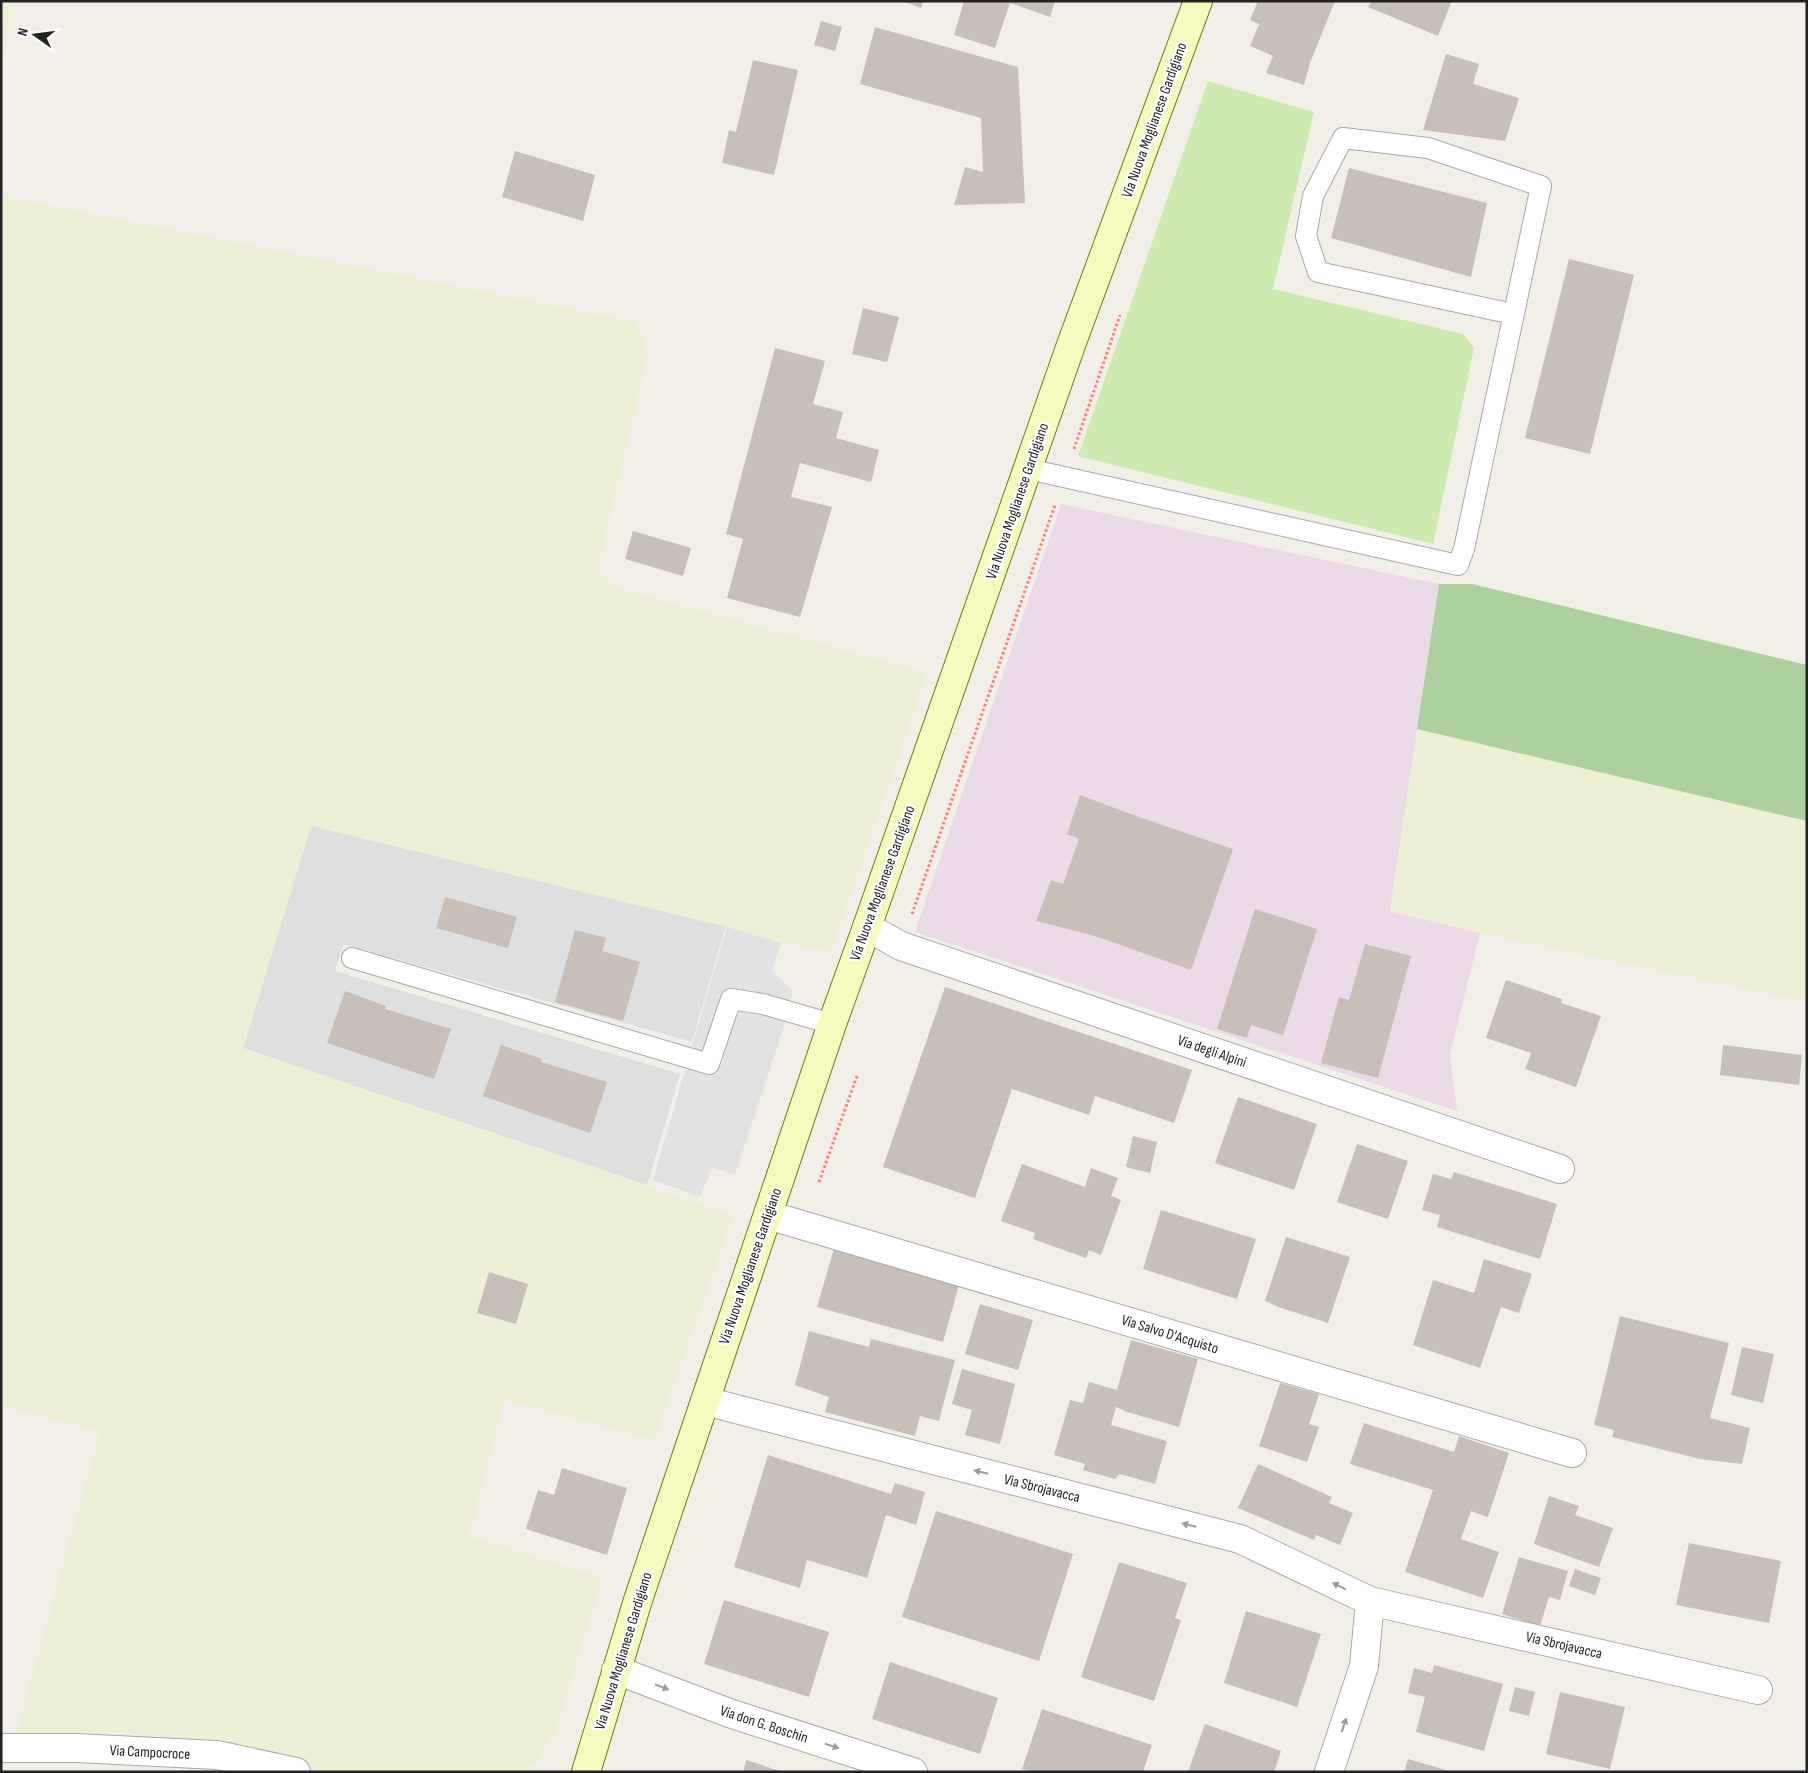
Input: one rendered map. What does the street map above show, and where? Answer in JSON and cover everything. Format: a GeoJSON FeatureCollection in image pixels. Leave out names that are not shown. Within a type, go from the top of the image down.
{"type":"FeatureCollection","features":[{"type":"Feature","properties":{"kind":"main road","name":"Via Nuova Moglianese Gardigiano"},"geometry":{"type":"LineString","coordinates":[[586,1772],[638,1600],[832,1024],[1071,345],[1198,1]]}},
{"type":"Feature","properties":{"kind":"street","name":"Via degli Alpini"},"geometry":{"type":"LineString","coordinates":[[867,927],[901,946],[1560,1169]]}},
{"type":"Feature","properties":{"kind":"street","name":"Via Salvo D'Acquisto"},"geometry":{"type":"LineString","coordinates":[[768,1215],[1572,1453]]}},
{"type":"Feature","properties":{"kind":"street","name":"Via Sbrojavacca"},"geometry":{"type":"LineString","coordinates":[[705,1401],[1240,1538],[1370,1601],[1758,1690]]}},
{"type":"Feature","properties":{"kind":"street"},"geometry":{"type":"LineString","coordinates":[[1329,1772],[1364,1666],[1370,1601]]}},
{"type":"Feature","properties":{"kind":"street","name":"Via don G. Boschin"},"geometry":{"type":"LineString","coordinates":[[616,1670],[732,1714],[913,1772]]}},
{"type":"Feature","properties":{"kind":"street","name":"Via Campocroce"},"geometry":{"type":"LineString","coordinates":[[1,1748],[76,1748],[217,1755],[296,1772]]}},
{"type":"Feature","properties":{"kind":"lane"},"geometry":{"type":"LineString","coordinates":[[1028,469],[1458,564],[1464,548],[1541,186],[1428,148],[1343,138],[1313,196],[1306,236],[1318,272],[1513,314]]}},
{"type":"Feature","properties":{"kind":"lane"},"geometry":{"type":"LineString","coordinates":[[352,958],[709,1064],[731,999],[763,1004],[832,1024]]}},
{"type":"Feature","properties":{"kind":"path"},"geometry":{"type":"LineString","coordinates":[[819,1182],[857,1076]]}},
{"type":"Feature","properties":{"kind":"shaded area"},"geometry":{"type":"Polygon","coordinates":[[[1061,504],[1439,584],[1390,911],[1480,933],[1450,1055],[1457,1111],[915,932],[1061,504]]]}},
{"type":"Feature","properties":{"kind":"shaded area"},"geometry":{"type":"Polygon","coordinates":[[[311,825],[726,925],[692,1042],[343,944],[335,971],[680,1074],[647,1185],[243,1048],[311,825]]]}},
{"type":"Feature","properties":{"kind":"shaded area"},"geometry":{"type":"Polygon","coordinates":[[[727,927],[781,943],[772,970],[793,991],[781,1036],[735,1175],[712,1167],[700,1197],[653,1180],[727,927]]]}},
{"type":"Feature","properties":{"kind":"green space"},"geometry":{"type":"Polygon","coordinates":[[[1,1],[11,1],[1,78],[1,1]]]}},
{"type":"Feature","properties":{"kind":"green space"},"geometry":{"type":"Polygon","coordinates":[[[1208,81],[1314,112],[1273,289],[1463,334],[1474,348],[1433,544],[1078,456],[1208,81]]]}},
{"type":"Feature","properties":{"kind":"green space"},"geometry":{"type":"Polygon","coordinates":[[[1,196],[636,322],[648,354],[597,571],[617,588],[927,673],[831,952],[781,943],[727,927],[311,826],[243,1048],[733,1215],[655,1440],[504,1400],[469,1536],[602,1578],[556,1730],[539,1759],[523,1772],[400,1772],[385,1768],[374,1772],[327,1772],[208,1744],[118,1732],[16,1733],[100,1432],[1,1405],[1,196]]]}},
{"type":"Feature","properties":{"kind":"green space"},"geometry":{"type":"Polygon","coordinates":[[[1439,584],[1472,584],[1807,665],[1807,821],[1417,729],[1439,584]]]}},
{"type":"Feature","properties":{"kind":"green space"},"geometry":{"type":"Polygon","coordinates":[[[1417,729],[1807,821],[1807,1002],[1480,933],[1390,911],[1417,729]]]}},
{"type":"Feature","properties":{"kind":"building"},"geometry":{"type":"Polygon","coordinates":[[[902,1],[924,1],[921,8],[902,1]]]}},
{"type":"Feature","properties":{"kind":"building"},"geometry":{"type":"Polygon","coordinates":[[[964,1],[1055,1],[1050,17],[1010,3],[995,48],[954,35],[964,1]]]}},
{"type":"Feature","properties":{"kind":"building"},"geometry":{"type":"Polygon","coordinates":[[[1258,1],[1335,1],[1310,63],[1304,85],[1266,73],[1273,56],[1250,46],[1259,24],[1250,20],[1258,1]]]}},
{"type":"Feature","properties":{"kind":"building"},"geometry":{"type":"Polygon","coordinates":[[[1371,1],[1452,1],[1438,36],[1368,7],[1371,1]]]}},
{"type":"Feature","properties":{"kind":"building"},"geometry":{"type":"Polygon","coordinates":[[[821,21],[842,27],[835,51],[814,45],[821,21]]]}},
{"type":"Feature","properties":{"kind":"building"},"geometry":{"type":"Polygon","coordinates":[[[875,27],[1018,67],[1025,203],[954,205],[965,167],[983,172],[981,118],[860,84],[875,27]]]}},
{"type":"Feature","properties":{"kind":"building"},"geometry":{"type":"Polygon","coordinates":[[[1446,54],[1479,64],[1473,84],[1519,98],[1505,141],[1423,130],[1446,54]]]}},
{"type":"Feature","properties":{"kind":"building"},"geometry":{"type":"Polygon","coordinates":[[[753,60],[798,70],[774,175],[722,163],[729,130],[736,132],[753,60]]]}},
{"type":"Feature","properties":{"kind":"building"},"geometry":{"type":"Polygon","coordinates":[[[515,151],[595,175],[583,221],[502,197],[515,151]]]}},
{"type":"Feature","properties":{"kind":"building"},"geometry":{"type":"Polygon","coordinates":[[[1349,168],[1487,203],[1471,277],[1331,238],[1349,168]]]}},
{"type":"Feature","properties":{"kind":"building"},"geometry":{"type":"Polygon","coordinates":[[[1569,259],[1634,275],[1590,454],[1525,438],[1569,259]]]}},
{"type":"Feature","properties":{"kind":"building"},"geometry":{"type":"Polygon","coordinates":[[[863,308],[899,317],[887,362],[852,354],[863,308]]]}},
{"type":"Feature","properties":{"kind":"building"},"geometry":{"type":"Polygon","coordinates":[[[775,348],[825,361],[813,404],[843,412],[836,438],[879,450],[871,482],[800,463],[791,497],[832,507],[800,617],[727,598],[743,539],[726,534],[775,348]]]}},
{"type":"Feature","properties":{"kind":"building"},"geometry":{"type":"Polygon","coordinates":[[[633,531],[691,548],[683,576],[625,559],[633,531]]]}},
{"type":"Feature","properties":{"kind":"building"},"geometry":{"type":"Polygon","coordinates":[[[1080,795],[1233,849],[1191,970],[1095,936],[1036,921],[1051,880],[1063,884],[1079,839],[1067,834],[1080,795]]]}},
{"type":"Feature","properties":{"kind":"building"},"geometry":{"type":"Polygon","coordinates":[[[445,897],[517,917],[508,948],[436,928],[445,897]]]}},
{"type":"Feature","properties":{"kind":"building"},"geometry":{"type":"Polygon","coordinates":[[[1255,909],[1317,929],[1283,1035],[1251,1025],[1247,1038],[1217,1029],[1255,909]]]}},
{"type":"Feature","properties":{"kind":"building"},"geometry":{"type":"Polygon","coordinates":[[[575,930],[606,938],[602,951],[640,962],[623,1021],[555,1002],[575,930]]]}},
{"type":"Feature","properties":{"kind":"building"},"geometry":{"type":"Polygon","coordinates":[[[1365,944],[1411,956],[1378,1078],[1321,1063],[1339,997],[1349,1000],[1365,944]]]}},
{"type":"Feature","properties":{"kind":"building"},"geometry":{"type":"Polygon","coordinates":[[[1506,980],[1562,999],[1561,1003],[1601,1016],[1576,1087],[1525,1069],[1531,1053],[1486,1038],[1506,980]]]}},
{"type":"Feature","properties":{"kind":"building"},"geometry":{"type":"Polygon","coordinates":[[[945,987],[1192,1070],[1174,1123],[1095,1096],[1089,1115],[1012,1089],[975,1198],[883,1167],[945,987]]]}},
{"type":"Feature","properties":{"kind":"building"},"geometry":{"type":"Polygon","coordinates":[[[345,991],[386,1006],[385,1009],[451,1029],[434,1079],[327,1043],[345,991]]]}},
{"type":"Feature","properties":{"kind":"building"},"geometry":{"type":"Polygon","coordinates":[[[501,1045],[542,1059],[541,1062],[607,1082],[590,1133],[483,1096],[501,1045]]]}},
{"type":"Feature","properties":{"kind":"building"},"geometry":{"type":"Polygon","coordinates":[[[1723,1045],[1802,1055],[1799,1085],[1720,1075],[1723,1045]]]}},
{"type":"Feature","properties":{"kind":"building"},"geometry":{"type":"Polygon","coordinates":[[[1238,1097],[1317,1124],[1294,1190],[1215,1163],[1238,1097]]]}},
{"type":"Feature","properties":{"kind":"building"},"geometry":{"type":"Polygon","coordinates":[[[1133,1136],[1157,1142],[1150,1173],[1126,1167],[1133,1136]]]}},
{"type":"Feature","properties":{"kind":"building"},"geometry":{"type":"Polygon","coordinates":[[[1357,1144],[1408,1161],[1388,1219],[1337,1202],[1357,1144]]]}},
{"type":"Feature","properties":{"kind":"building"},"geometry":{"type":"Polygon","coordinates":[[[1022,1164],[1085,1187],[1091,1168],[1118,1178],[1111,1196],[1121,1200],[1101,1255],[1089,1250],[1086,1258],[1033,1239],[1035,1233],[1001,1221],[1022,1164]]]}},
{"type":"Feature","properties":{"kind":"building"},"geometry":{"type":"Polygon","coordinates":[[[1454,1172],[1557,1204],[1540,1259],[1437,1227],[1440,1215],[1422,1210],[1433,1174],[1451,1179],[1454,1172]]]}},
{"type":"Feature","properties":{"kind":"building"},"geometry":{"type":"Polygon","coordinates":[[[1161,1210],[1256,1239],[1237,1299],[1143,1269],[1161,1210]]]}},
{"type":"Feature","properties":{"kind":"building"},"geometry":{"type":"Polygon","coordinates":[[[1286,1237],[1350,1257],[1328,1323],[1265,1301],[1286,1237]]]}},
{"type":"Feature","properties":{"kind":"building"},"geometry":{"type":"Polygon","coordinates":[[[835,1245],[960,1281],[943,1342],[817,1307],[835,1245]]]}},
{"type":"Feature","properties":{"kind":"building"},"geometry":{"type":"Polygon","coordinates":[[[1484,1259],[1532,1274],[1519,1313],[1501,1307],[1480,1368],[1413,1345],[1433,1280],[1474,1293],[1484,1259]]]}},
{"type":"Feature","properties":{"kind":"building"},"geometry":{"type":"Polygon","coordinates":[[[489,1272],[528,1284],[516,1324],[477,1313],[489,1272]]]}},
{"type":"Feature","properties":{"kind":"building"},"geometry":{"type":"Polygon","coordinates":[[[980,1304],[1033,1320],[1018,1370],[965,1354],[980,1304]]]}},
{"type":"Feature","properties":{"kind":"building"},"geometry":{"type":"Polygon","coordinates":[[[1620,1316],[1729,1343],[1710,1418],[1750,1428],[1742,1464],[1700,1459],[1612,1437],[1614,1430],[1594,1425],[1620,1316]]]}},
{"type":"Feature","properties":{"kind":"building"},"geometry":{"type":"Polygon","coordinates":[[[809,1331],[869,1347],[871,1339],[955,1360],[939,1421],[920,1416],[915,1436],[825,1412],[829,1397],[795,1385],[809,1331]]]}},
{"type":"Feature","properties":{"kind":"building"},"geometry":{"type":"Polygon","coordinates":[[[1131,1340],[1198,1359],[1179,1427],[1116,1407],[1111,1425],[1167,1441],[1155,1484],[1120,1474],[1115,1479],[1083,1470],[1085,1464],[1054,1455],[1070,1400],[1083,1403],[1089,1382],[1117,1390],[1131,1340]]]}},
{"type":"Feature","properties":{"kind":"building"},"geometry":{"type":"Polygon","coordinates":[[[1742,1347],[1774,1354],[1763,1403],[1731,1395],[1742,1347]]]}},
{"type":"Feature","properties":{"kind":"building"},"geometry":{"type":"Polygon","coordinates":[[[962,1369],[1015,1384],[1000,1444],[965,1435],[972,1410],[952,1404],[962,1369]]]}},
{"type":"Feature","properties":{"kind":"building"},"geometry":{"type":"Polygon","coordinates":[[[1280,1383],[1319,1394],[1309,1424],[1319,1427],[1307,1462],[1259,1446],[1280,1383]]]}},
{"type":"Feature","properties":{"kind":"building"},"geometry":{"type":"Polygon","coordinates":[[[1364,1423],[1454,1452],[1459,1436],[1509,1453],[1488,1517],[1471,1511],[1461,1539],[1499,1552],[1483,1598],[1405,1572],[1433,1490],[1350,1464],[1364,1423]]]}},
{"type":"Feature","properties":{"kind":"building"},"geometry":{"type":"Polygon","coordinates":[[[768,1455],[891,1494],[895,1483],[925,1492],[916,1525],[886,1515],[867,1578],[807,1560],[800,1588],[734,1567],[768,1455]]]}},
{"type":"Feature","properties":{"kind":"building"},"geometry":{"type":"Polygon","coordinates":[[[1258,1464],[1332,1497],[1329,1503],[1353,1513],[1340,1545],[1316,1535],[1314,1540],[1238,1508],[1258,1464]]]}},
{"type":"Feature","properties":{"kind":"building"},"geometry":{"type":"Polygon","coordinates":[[[562,1468],[627,1488],[607,1555],[526,1529],[538,1490],[554,1495],[562,1468]]]}},
{"type":"Feature","properties":{"kind":"building"},"geometry":{"type":"Polygon","coordinates":[[[1549,1496],[1579,1506],[1575,1515],[1613,1528],[1599,1567],[1534,1544],[1549,1496]]]}},
{"type":"Feature","properties":{"kind":"building"},"geometry":{"type":"Polygon","coordinates":[[[936,1511],[1073,1554],[1039,1661],[902,1617],[936,1511]]]}},
{"type":"Feature","properties":{"kind":"building"},"geometry":{"type":"Polygon","coordinates":[[[1689,1543],[1781,1561],[1769,1623],[1676,1605],[1689,1543]]]}},
{"type":"Feature","properties":{"kind":"building"},"geometry":{"type":"Polygon","coordinates":[[[1519,1557],[1568,1571],[1560,1600],[1549,1597],[1540,1626],[1502,1614],[1519,1557]]]}},
{"type":"Feature","properties":{"kind":"building"},"geometry":{"type":"Polygon","coordinates":[[[1119,1562],[1187,1583],[1175,1618],[1181,1620],[1154,1701],[1081,1677],[1119,1562]]]}},
{"type":"Feature","properties":{"kind":"building"},"geometry":{"type":"Polygon","coordinates":[[[1575,1569],[1601,1578],[1595,1595],[1569,1586],[1575,1569]]]}},
{"type":"Feature","properties":{"kind":"building"},"geometry":{"type":"Polygon","coordinates":[[[724,1600],[829,1632],[809,1697],[704,1664],[724,1600]]]}},
{"type":"Feature","properties":{"kind":"building"},"geometry":{"type":"Polygon","coordinates":[[[1246,1611],[1321,1634],[1297,1707],[1224,1683],[1246,1611]]]}},
{"type":"Feature","properties":{"kind":"building"},"geometry":{"type":"Polygon","coordinates":[[[890,1662],[998,1698],[980,1754],[872,1719],[890,1662]]]}},
{"type":"Feature","properties":{"kind":"building"},"geometry":{"type":"Polygon","coordinates":[[[1434,1665],[1503,1684],[1484,1751],[1416,1732],[1425,1697],[1408,1693],[1414,1668],[1432,1673],[1434,1665]]]}},
{"type":"Feature","properties":{"kind":"building"},"geometry":{"type":"Polygon","coordinates":[[[1515,1687],[1535,1692],[1529,1716],[1509,1711],[1515,1687]]]}},
{"type":"Feature","properties":{"kind":"building"},"geometry":{"type":"Polygon","coordinates":[[[1560,1692],[1625,1707],[1610,1769],[1546,1754],[1560,1692]]]}},
{"type":"Feature","properties":{"kind":"building"},"geometry":{"type":"Polygon","coordinates":[[[1042,1709],[1152,1745],[1143,1772],[1032,1772],[1022,1769],[1042,1709]]]}},
{"type":"Feature","properties":{"kind":"building"},"geometry":{"type":"Polygon","coordinates":[[[1205,1724],[1281,1751],[1274,1772],[1188,1772],[1205,1724]]]}},
{"type":"Feature","properties":{"kind":"building"},"geometry":{"type":"Polygon","coordinates":[[[1408,1759],[1449,1771],[1449,1772],[1404,1772],[1408,1759]]]}},
{"type":"Feature","properties":{"kind":"building"},"geometry":{"type":"Polygon","coordinates":[[[746,1760],[780,1771],[780,1772],[743,1772],[746,1760]]]}}]}
